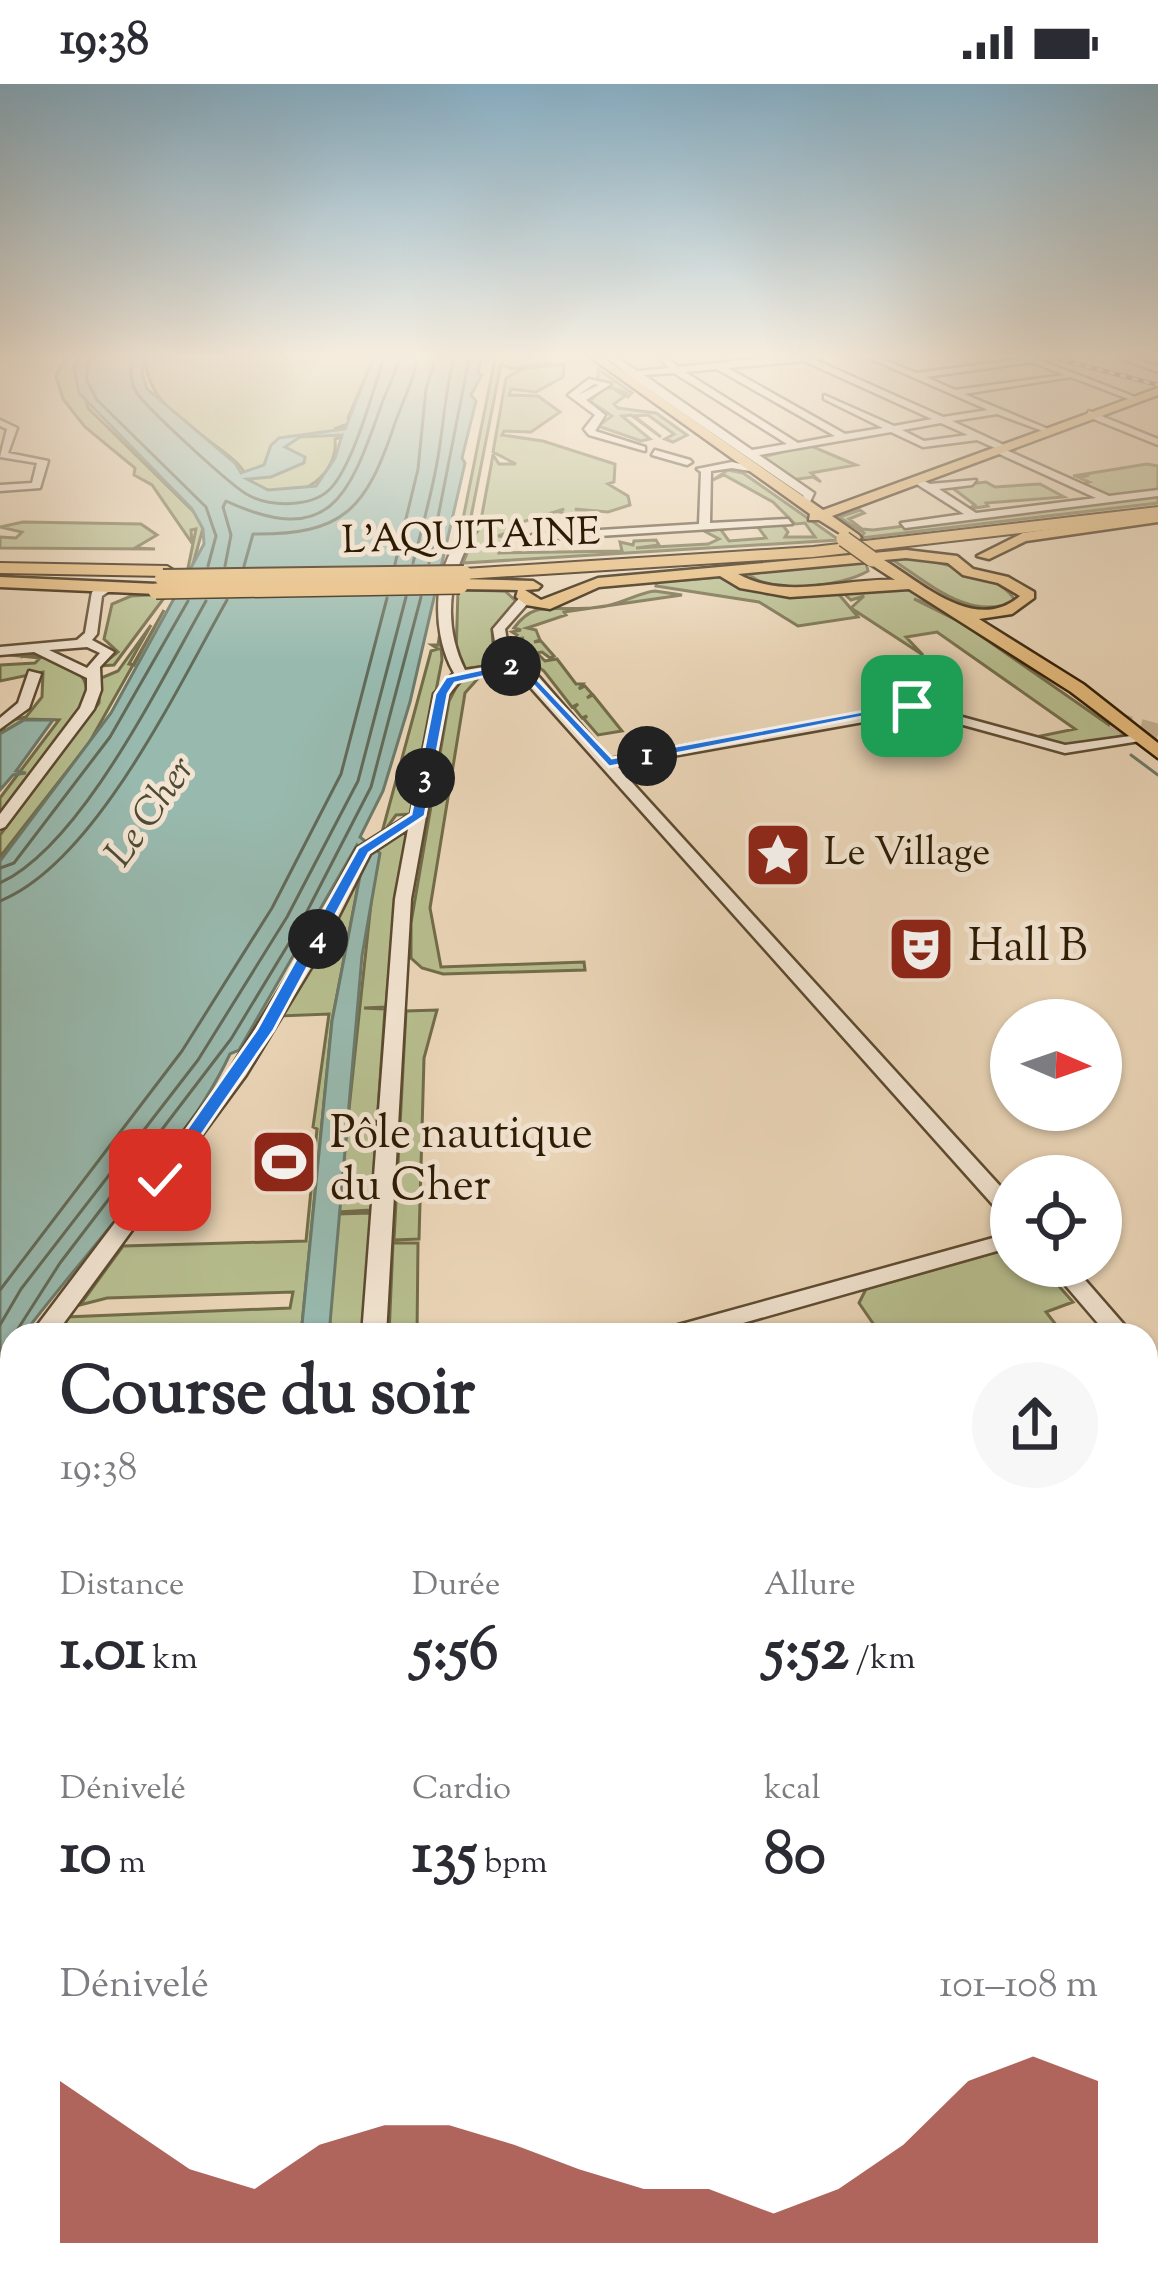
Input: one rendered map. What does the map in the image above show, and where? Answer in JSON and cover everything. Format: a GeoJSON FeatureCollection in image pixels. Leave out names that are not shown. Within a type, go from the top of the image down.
{"type":"FeatureCollection","features":[{"type":"Feature","properties":{"kind":"highway","name":"L'AQUITAINE"},"geometry":{"type":"LineString","coordinates":[[0,578],[161,582],[462,578],[813,552],[1157,517]]}},
{"type":"Feature","properties":{"kind":"main road"},"geometry":{"type":"LineString","coordinates":[[739,457],[879,558],[1153,738]]}},
{"type":"Feature","properties":{"kind":"main road"},"geometry":{"type":"LineString","coordinates":[[811,509],[859,506],[982,457]]}},
{"type":"Feature","properties":{"kind":"main road"},"geometry":{"type":"LineString","coordinates":[[727,571],[879,558],[1157,517]]}},
{"type":"Feature","properties":{"kind":"main road"},"geometry":{"type":"LineString","coordinates":[[1029,595],[1008,549],[1028,540],[1157,517]]}},
{"type":"Feature","properties":{"kind":"main road"},"geometry":{"type":"LineString","coordinates":[[879,558],[972,558],[1023,537]]}},
{"type":"Feature","properties":{"kind":"main road"},"geometry":{"type":"LineString","coordinates":[[462,578],[563,602],[565,589],[598,583],[897,554],[972,558],[1014,566]]}},
{"type":"Feature","properties":{"kind":"main road"},"geometry":{"type":"LineString","coordinates":[[727,571],[751,584],[786,589],[861,580],[872,574],[879,558]]}},
{"type":"Feature","properties":{"kind":"main road"},"geometry":{"type":"LineString","coordinates":[[879,558],[910,585],[963,612],[995,618],[1116,716]]}},
{"type":"Feature","properties":{"kind":"main road"},"geometry":{"type":"LineString","coordinates":[[972,558],[968,572],[991,576],[1029,595]]}},
{"type":"Feature","properties":{"kind":"main road"},"geometry":{"type":"LineString","coordinates":[[991,576],[1014,566]]}},
{"type":"Feature","properties":{"kind":"main road"},"geometry":{"type":"LineString","coordinates":[[727,571],[745,586],[773,592],[874,583],[910,585]]}},
{"type":"Feature","properties":{"kind":"main road"},"geometry":{"type":"LineString","coordinates":[[0,578],[114,593]]}},
{"type":"Feature","properties":{"kind":"main road"},"geometry":{"type":"LineString","coordinates":[[0,578],[114,593],[161,582]]}},
{"type":"Feature","properties":{"kind":"main road"},"geometry":{"type":"LineString","coordinates":[[995,618],[1020,606],[1029,595]]}},
{"type":"Feature","properties":{"kind":"main road"},"geometry":{"type":"LineString","coordinates":[[1027,657],[1153,738]]}},
{"type":"Feature","properties":{"kind":"street"},"geometry":{"type":"LineString","coordinates":[[0,488],[36,486],[43,460],[9,457]]}},
{"type":"Feature","properties":{"kind":"street"},"geometry":{"type":"LineString","coordinates":[[670,457],[706,472],[763,457]]}},
{"type":"Feature","properties":{"kind":"street"},"geometry":{"type":"LineString","coordinates":[[1016,457],[1107,499]]}},
{"type":"Feature","properties":{"kind":"street"},"geometry":{"type":"LineString","coordinates":[[705,522],[706,472]]}},
{"type":"Feature","properties":{"kind":"street"},"geometry":{"type":"LineString","coordinates":[[1036,477],[1057,479]]}},
{"type":"Feature","properties":{"kind":"street"},"geometry":{"type":"LineString","coordinates":[[924,484],[972,482]]}},
{"type":"Feature","properties":{"kind":"street"},"geometry":{"type":"LineString","coordinates":[[924,484],[974,516]]}},
{"type":"Feature","properties":{"kind":"street"},"geometry":{"type":"LineString","coordinates":[[947,485],[965,497]]}},
{"type":"Feature","properties":{"kind":"street"},"geometry":{"type":"LineString","coordinates":[[904,524],[1158,493]]}},
{"type":"Feature","properties":{"kind":"street"},"geometry":{"type":"LineString","coordinates":[[534,537],[705,522],[739,526],[788,522]]}},
{"type":"Feature","properties":{"kind":"street"},"geometry":{"type":"LineString","coordinates":[[462,675],[452,662],[441,607],[452,556],[474,527]]}},
{"type":"Feature","properties":{"kind":"street"},"geometry":{"type":"LineString","coordinates":[[67,649],[91,634],[114,593]]}},
{"type":"Feature","properties":{"kind":"street"},"geometry":{"type":"LineString","coordinates":[[0,824],[87,709],[100,651],[101,610],[114,593]]}},
{"type":"Feature","properties":{"kind":"street"},"geometry":{"type":"LineString","coordinates":[[530,596],[504,631],[504,642],[520,665],[990,1188]]}},
{"type":"Feature","properties":{"kind":"street"},"geometry":{"type":"LineString","coordinates":[[67,649],[72,664],[91,675]]}},
{"type":"Feature","properties":{"kind":"street"},"geometry":{"type":"LineString","coordinates":[[0,650],[100,651]]}},
{"type":"Feature","properties":{"kind":"street"},"geometry":{"type":"LineString","coordinates":[[72,664],[100,651]]}},
{"type":"Feature","properties":{"kind":"street"},"geometry":{"type":"LineString","coordinates":[[375,1323],[398,943],[441,694],[447,682],[462,675],[520,665]]}},
{"type":"Feature","properties":{"kind":"street"},"geometry":{"type":"LineString","coordinates":[[0,724],[24,705],[34,674]]}},
{"type":"Feature","properties":{"kind":"street"},"geometry":{"type":"LineString","coordinates":[[609,763],[896,713],[941,717],[1064,753],[1153,738]]}},
{"type":"Feature","properties":{"kind":"street"},"geometry":{"type":"LineString","coordinates":[[51,1323],[244,1062],[372,846],[418,816]]}},
{"type":"Feature","properties":{"kind":"street"},"geometry":{"type":"LineString","coordinates":[[713,1323],[990,1246]]}},
{"type":"Feature","properties":{"kind":"street"},"geometry":{"type":"LineString","coordinates":[[1079,1287],[1110,1323]]}},
{"type":"Feature","properties":{"kind":"green space"},"geometry":{"type":"Polygon","coordinates":[[[122,457],[138,457],[196,514],[203,528],[192,568],[188,568],[196,529],[191,530],[192,543],[152,485],[134,475],[135,468],[122,457]]]}},
{"type":"Feature","properties":{"kind":"green space"},"geometry":{"type":"Polygon","coordinates":[[[230,457],[333,457],[315,482],[291,492],[258,486],[230,457]]]}},
{"type":"Feature","properties":{"kind":"green space"},"geometry":{"type":"Polygon","coordinates":[[[475,457],[483,457],[471,517],[459,539],[475,457]]]}},
{"type":"Feature","properties":{"kind":"green space"},"geometry":{"type":"Polygon","coordinates":[[[493,457],[499,464],[516,464],[503,457],[594,457],[615,464],[614,482],[608,484],[628,496],[630,505],[608,512],[575,509],[591,517],[560,512],[564,509],[506,527],[510,532],[498,536],[515,538],[502,544],[499,553],[622,551],[620,542],[633,545],[634,541],[656,540],[659,545],[636,548],[708,544],[719,539],[704,531],[730,528],[721,530],[729,541],[766,538],[758,527],[734,528],[782,524],[788,532],[785,537],[815,537],[805,523],[795,524],[773,502],[724,475],[713,480],[728,470],[743,473],[839,540],[463,563],[481,520],[493,457]]]}},
{"type":"Feature","properties":{"kind":"green space"},"geometry":{"type":"Polygon","coordinates":[[[837,457],[856,465],[811,473],[821,482],[813,477],[791,480],[759,458],[837,457]]]}},
{"type":"Feature","properties":{"kind":"green space"},"geometry":{"type":"Polygon","coordinates":[[[1158,466],[1158,491],[1110,497],[1082,484],[1089,482],[1080,478],[1089,475],[1073,476],[1158,466]]]}},
{"type":"Feature","properties":{"kind":"green space"},"geometry":{"type":"Polygon","coordinates":[[[986,482],[995,487],[1040,484],[1064,497],[986,503],[988,506],[968,509],[975,505],[950,486],[986,482]]]}},
{"type":"Feature","properties":{"kind":"green space"},"geometry":{"type":"Polygon","coordinates":[[[1158,494],[1158,503],[861,538],[864,533],[839,517],[860,510],[864,513],[849,519],[862,529],[873,530],[1158,494]]]}},
{"type":"Feature","properties":{"kind":"green space"},"geometry":{"type":"Polygon","coordinates":[[[23,522],[141,524],[157,535],[135,548],[155,549],[0,548],[0,537],[16,538],[22,532],[0,527],[23,522]]]}},
{"type":"Feature","properties":{"kind":"green space"},"geometry":{"type":"Polygon","coordinates":[[[905,556],[983,577],[1015,601],[981,607],[965,603],[888,557],[905,556]]]}},
{"type":"Feature","properties":{"kind":"green space"},"geometry":{"type":"Polygon","coordinates":[[[865,559],[868,571],[825,584],[773,585],[749,574],[865,559]]]}},
{"type":"Feature","properties":{"kind":"green space"},"geometry":{"type":"Polygon","coordinates":[[[720,577],[767,594],[836,591],[858,617],[798,626],[759,602],[656,586],[657,582],[720,577]]]}},
{"type":"Feature","properties":{"kind":"green space"},"geometry":{"type":"Polygon","coordinates":[[[907,589],[940,608],[914,599],[964,624],[1125,736],[1067,745],[1019,733],[1036,737],[1075,729],[937,632],[906,637],[923,655],[851,608],[864,596],[851,600],[841,591],[907,589]]]}},
{"type":"Feature","properties":{"kind":"green space"},"geometry":{"type":"Polygon","coordinates":[[[458,590],[505,591],[517,602],[492,629],[493,646],[504,660],[501,664],[464,669],[456,656],[458,590]]]}},
{"type":"Feature","properties":{"kind":"green space"},"geometry":{"type":"Polygon","coordinates":[[[655,591],[682,595],[607,606],[655,591]]]}},
{"type":"Feature","properties":{"kind":"green space"},"geometry":{"type":"Polygon","coordinates":[[[167,594],[114,665],[100,666],[118,652],[104,639],[112,604],[131,596],[167,594]]]}},
{"type":"Feature","properties":{"kind":"green space"},"geometry":{"type":"Polygon","coordinates":[[[597,607],[564,612],[566,615],[527,628],[536,630],[540,640],[534,642],[541,641],[554,656],[550,658],[542,652],[523,655],[528,652],[519,650],[525,649],[523,643],[513,641],[524,638],[513,639],[517,635],[512,632],[521,630],[514,628],[530,613],[597,607]]]}},
{"type":"Feature","properties":{"kind":"green space"},"geometry":{"type":"Polygon","coordinates":[[[151,625],[129,664],[133,665],[89,743],[0,857],[0,835],[99,703],[101,678],[118,671],[151,625]]]}},
{"type":"Feature","properties":{"kind":"green space"},"geometry":{"type":"Polygon","coordinates":[[[440,632],[442,660],[412,814],[396,815],[388,826],[393,828],[381,836],[431,651],[438,649],[432,645],[438,645],[440,632]]]}},
{"type":"Feature","properties":{"kind":"green space"},"geometry":{"type":"Polygon","coordinates":[[[26,653],[24,656],[40,656],[77,672],[86,685],[86,697],[68,730],[0,817],[0,798],[59,720],[25,719],[0,734],[9,721],[26,717],[42,697],[43,672],[0,681],[0,665],[35,663],[40,658],[0,654],[26,653]]]}},
{"type":"Feature","properties":{"kind":"green space"},"geometry":{"type":"Polygon","coordinates":[[[539,655],[545,661],[557,659],[576,684],[583,684],[579,689],[585,686],[592,694],[587,698],[593,695],[622,731],[598,735],[584,719],[587,716],[582,718],[574,708],[578,704],[572,707],[544,671],[525,657],[539,655]]]}},
{"type":"Feature","properties":{"kind":"green space"},"geometry":{"type":"Polygon","coordinates":[[[482,674],[465,693],[430,908],[441,967],[584,962],[585,970],[443,974],[422,968],[411,958],[411,923],[449,701],[460,680],[482,674]]]}},
{"type":"Feature","properties":{"kind":"green space"},"geometry":{"type":"Polygon","coordinates":[[[409,828],[395,904],[386,1007],[364,1008],[385,1009],[371,1210],[338,1212],[377,847],[409,828]]]}},
{"type":"Feature","properties":{"kind":"green space"},"geometry":{"type":"Polygon","coordinates":[[[364,855],[332,1021],[302,1323],[60,1323],[65,1317],[290,1308],[293,1292],[107,1298],[80,1305],[123,1246],[306,1241],[317,1129],[313,1127],[329,1014],[280,1016],[364,855]]]}},
{"type":"Feature","properties":{"kind":"green space"},"geometry":{"type":"Polygon","coordinates":[[[437,1010],[424,1058],[419,1239],[394,1240],[406,1011],[437,1010]]]}},
{"type":"Feature","properties":{"kind":"green space"},"geometry":{"type":"Polygon","coordinates":[[[371,1213],[365,1323],[330,1323],[337,1214],[371,1213]]]}},
{"type":"Feature","properties":{"kind":"green space"},"geometry":{"type":"Polygon","coordinates":[[[393,1243],[418,1243],[417,1323],[390,1323],[393,1243]]]}},
{"type":"Feature","properties":{"kind":"green space"},"geometry":{"type":"Polygon","coordinates":[[[990,1254],[990,1287],[1060,1287],[1073,1302],[1046,1312],[1055,1323],[873,1323],[859,1303],[866,1289],[990,1254]]]}},
{"type":"Feature","properties":{"kind":"water","name":"Le Cher"},"geometry":{"type":"Polygon","coordinates":[[[142,457],[228,457],[241,473],[264,465],[267,457],[305,457],[304,463],[271,477],[247,479],[268,490],[316,486],[335,457],[462,457],[465,463],[410,702],[383,791],[360,837],[380,853],[362,956],[330,1323],[302,1323],[332,1021],[364,855],[357,845],[239,1050],[230,1054],[188,1125],[134,1198],[33,1323],[0,1323],[0,861],[111,713],[204,544],[203,529],[192,509],[142,457]]]}},
{"type":"Feature","properties":{"kind":"water"},"geometry":{"type":"Polygon","coordinates":[[[24,720],[53,720],[16,771],[26,773],[13,775],[0,790],[0,734],[24,720]]]}},
{"type":"Feature","properties":{"kind":"waterway"},"geometry":{"type":"LineString","coordinates":[[1131,755],[1158,775]]}},
{"type":"Feature","properties":{"kind":"tunnel"},"geometry":{"type":"LineString","coordinates":[[1111,721],[1158,734]]}},
{"type":"Feature","properties":{"kind":"place","name":"Le Village"},"geometry":{"type":"Point","coordinates":[778,855]}},
{"type":"Feature","properties":{"kind":"place","name":"Hall B"},"geometry":{"type":"Point","coordinates":[921,949]}},
{"type":"Feature","properties":{"kind":"place","name":"Pôle nautique du Cher"},"geometry":{"type":"Point","coordinates":[284,1162]}},
{"type":"Feature","properties":{"kind":"route"},"geometry":{"type":"LineString","coordinates":[[160,1180],[266,1030],[363,851],[418,816],[441,694],[450,680],[520,665],[609,763],[912,706]]}}]}
